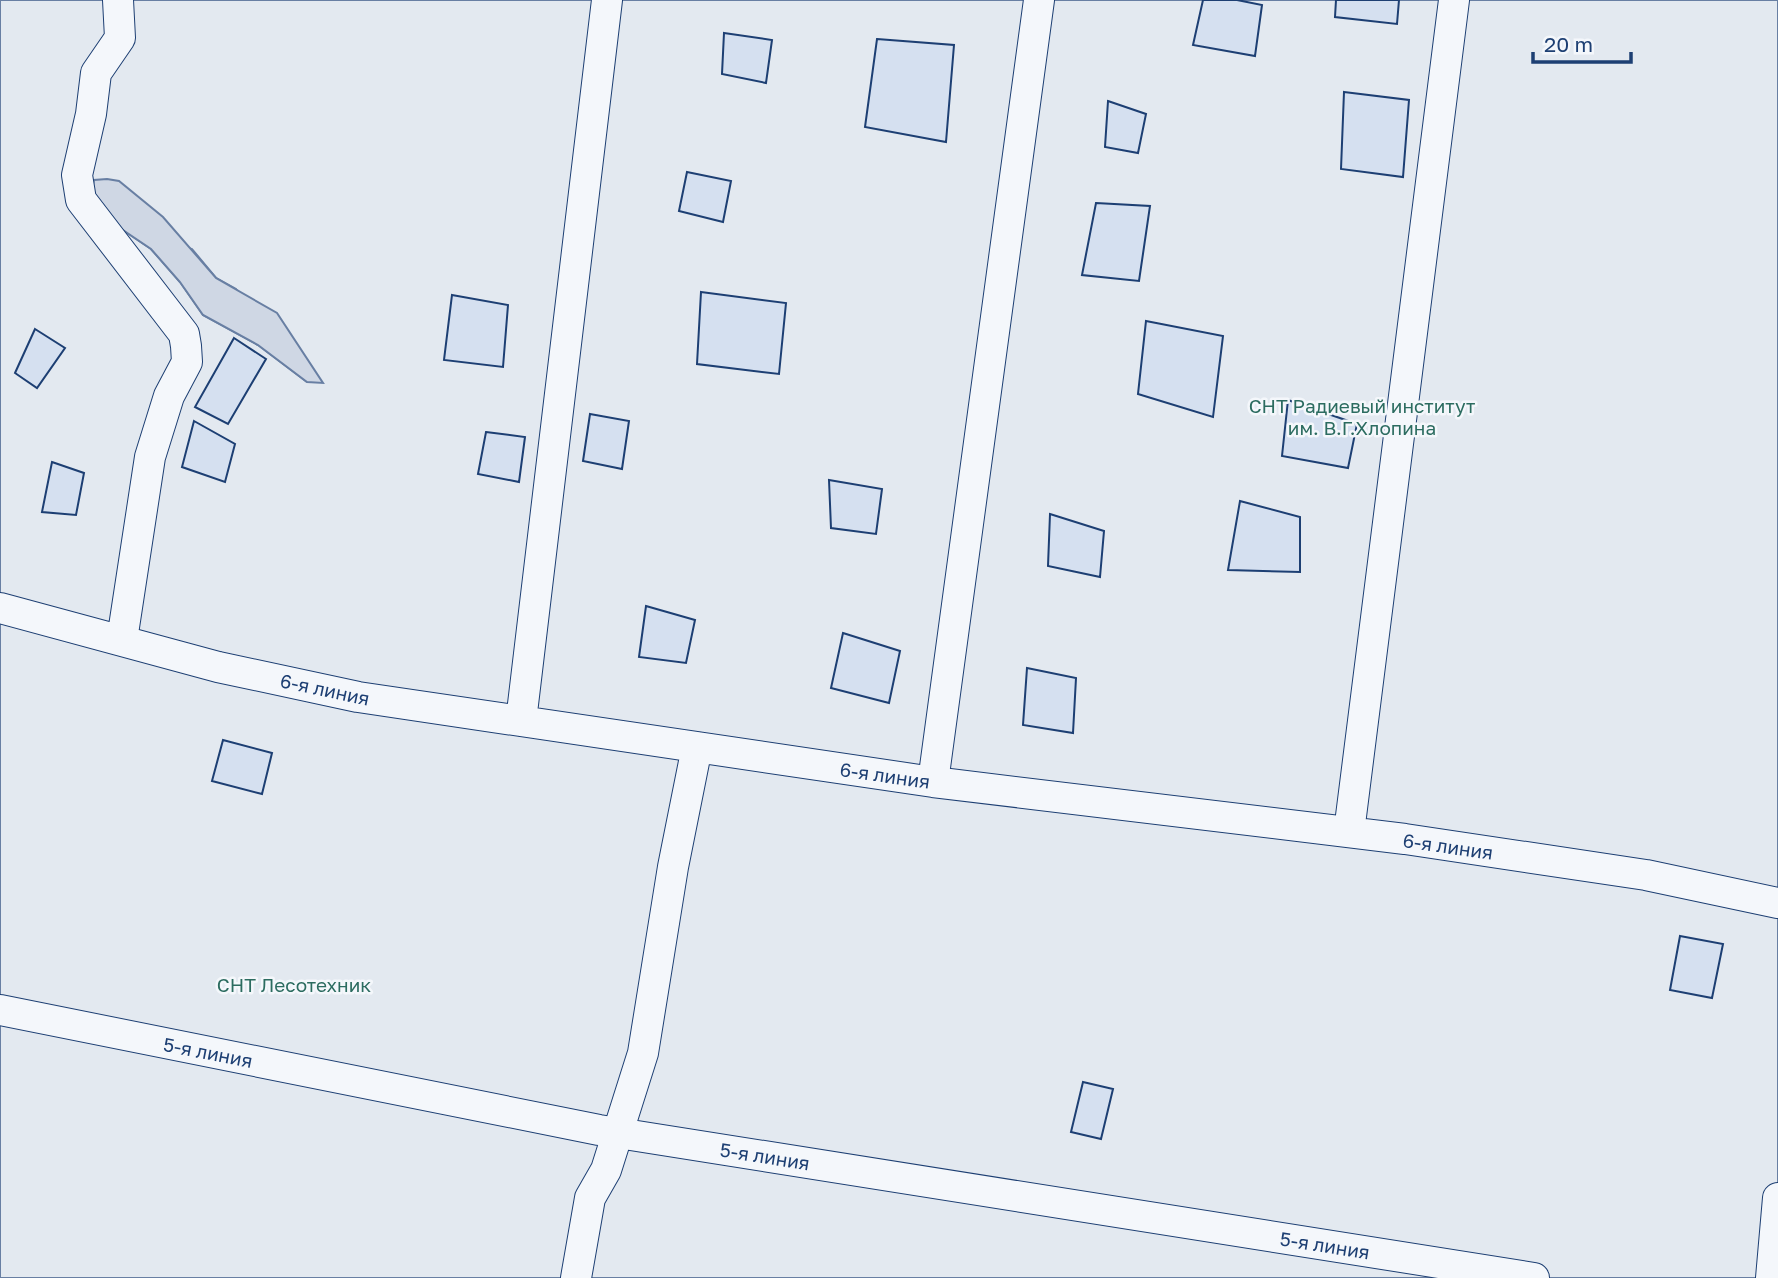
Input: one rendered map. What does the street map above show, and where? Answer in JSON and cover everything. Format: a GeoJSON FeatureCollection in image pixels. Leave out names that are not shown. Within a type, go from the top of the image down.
{"type":"FeatureCollection","features":[{"type":"Feature","properties":{"kind":"street"},"geometry":{"type":"LineString","coordinates":[[118,0],[120,38],[96,73],[91,114],[76,175],[81,200],[184,334],[187,362],[169,396],[150,457],[122,640]]}},
{"type":"Feature","properties":{"kind":"street"},"geometry":{"type":"LineString","coordinates":[[521,721],[607,0]]}},
{"type":"Feature","properties":{"kind":"street"},"geometry":{"type":"LineString","coordinates":[[933,782],[1040,0]]}},
{"type":"Feature","properties":{"kind":"street"},"geometry":{"type":"LineString","coordinates":[[1349,832],[1454,0]]}},
{"type":"Feature","properties":{"kind":"street","name":"6-я линия"},"geometry":{"type":"LineString","coordinates":[[0,608],[218,667],[358,697],[933,782],[1349,832],[1646,875],[1778,903]]}},
{"type":"Feature","properties":{"kind":"street"},"geometry":{"type":"LineString","coordinates":[[576,1278],[590,1198],[606,1170],[643,1053],[673,867],[697,747]]}},
{"type":"Feature","properties":{"kind":"street","name":"5-я линия"},"geometry":{"type":"LineString","coordinates":[[0,1010],[617,1133],[1534,1278]]}},
{"type":"Feature","properties":{"kind":"street"},"geometry":{"type":"LineString","coordinates":[[1771,1278],[1778,1198]]}},
{"type":"Feature","properties":{"kind":"green space"},"geometry":{"type":"Polygon","coordinates":[[[0,0],[1778,0],[1778,1278],[0,1278],[0,0]],[[114,224],[151,249],[180,282],[203,315],[258,345],[307,382],[236,289],[216,278],[192,249],[114,224]]]}},
{"type":"Feature","properties":{"kind":"shaded area"},"geometry":{"type":"Polygon","coordinates":[[[94,180],[119,181],[163,217],[216,278],[277,313],[323,383],[307,382],[258,345],[203,315],[180,282],[151,249],[114,224],[91,193],[94,180]]]}},
{"type":"Feature","properties":{"kind":"building"},"geometry":{"type":"Polygon","coordinates":[[[1203,0],[1237,0],[1262,5],[1255,56],[1193,45],[1203,0]]]}},
{"type":"Feature","properties":{"kind":"building"},"geometry":{"type":"Polygon","coordinates":[[[1336,0],[1399,0],[1397,24],[1335,17],[1336,0]]]}},
{"type":"Feature","properties":{"kind":"building"},"geometry":{"type":"Polygon","coordinates":[[[724,33],[772,40],[766,83],[722,74],[724,33]]]}},
{"type":"Feature","properties":{"kind":"building"},"geometry":{"type":"Polygon","coordinates":[[[877,39],[954,45],[946,142],[865,127],[877,39]]]}},
{"type":"Feature","properties":{"kind":"building"},"geometry":{"type":"Polygon","coordinates":[[[1344,92],[1409,100],[1403,177],[1341,169],[1344,92]]]}},
{"type":"Feature","properties":{"kind":"building"},"geometry":{"type":"Polygon","coordinates":[[[1108,101],[1146,114],[1138,153],[1105,147],[1108,101]]]}},
{"type":"Feature","properties":{"kind":"building"},"geometry":{"type":"Polygon","coordinates":[[[687,172],[731,181],[723,222],[679,211],[687,172]]]}},
{"type":"Feature","properties":{"kind":"building"},"geometry":{"type":"Polygon","coordinates":[[[1096,203],[1150,206],[1139,281],[1082,275],[1096,203]]]}},
{"type":"Feature","properties":{"kind":"building"},"geometry":{"type":"Polygon","coordinates":[[[701,292],[786,303],[779,374],[697,364],[701,292]]]}},
{"type":"Feature","properties":{"kind":"building"},"geometry":{"type":"Polygon","coordinates":[[[452,295],[508,305],[503,367],[444,360],[452,295]]]}},
{"type":"Feature","properties":{"kind":"building"},"geometry":{"type":"Polygon","coordinates":[[[1146,321],[1223,336],[1213,417],[1138,394],[1146,321]]]}},
{"type":"Feature","properties":{"kind":"building"},"geometry":{"type":"Polygon","coordinates":[[[35,329],[65,348],[37,388],[15,373],[35,329]]]}},
{"type":"Feature","properties":{"kind":"building"},"geometry":{"type":"Polygon","coordinates":[[[234,338],[266,359],[228,424],[195,407],[234,338]]]}},
{"type":"Feature","properties":{"kind":"building"},"geometry":{"type":"Polygon","coordinates":[[[1288,400],[1357,424],[1348,468],[1282,456],[1288,400]]]}},
{"type":"Feature","properties":{"kind":"building"},"geometry":{"type":"Polygon","coordinates":[[[590,414],[629,421],[622,469],[583,461],[590,414]]]}},
{"type":"Feature","properties":{"kind":"building"},"geometry":{"type":"Polygon","coordinates":[[[194,421],[235,444],[225,482],[182,467],[194,421]]]}},
{"type":"Feature","properties":{"kind":"building"},"geometry":{"type":"Polygon","coordinates":[[[486,432],[525,437],[519,482],[478,474],[486,432]]]}},
{"type":"Feature","properties":{"kind":"building"},"geometry":{"type":"Polygon","coordinates":[[[52,462],[84,473],[76,515],[42,512],[52,462]]]}},
{"type":"Feature","properties":{"kind":"building"},"geometry":{"type":"Polygon","coordinates":[[[829,480],[882,489],[876,534],[831,528],[829,480]]]}},
{"type":"Feature","properties":{"kind":"building"},"geometry":{"type":"Polygon","coordinates":[[[1240,501],[1300,517],[1300,572],[1228,570],[1240,501]]]}},
{"type":"Feature","properties":{"kind":"building"},"geometry":{"type":"Polygon","coordinates":[[[1050,514],[1104,531],[1100,577],[1048,566],[1050,514]]]}},
{"type":"Feature","properties":{"kind":"building"},"geometry":{"type":"Polygon","coordinates":[[[646,606],[695,620],[686,663],[639,657],[646,606]]]}},
{"type":"Feature","properties":{"kind":"building"},"geometry":{"type":"Polygon","coordinates":[[[843,633],[900,651],[889,703],[831,688],[843,633]]]}},
{"type":"Feature","properties":{"kind":"building"},"geometry":{"type":"Polygon","coordinates":[[[1027,668],[1076,678],[1073,733],[1023,725],[1027,668]]]}},
{"type":"Feature","properties":{"kind":"building"},"geometry":{"type":"Polygon","coordinates":[[[223,740],[272,753],[262,794],[212,781],[223,740]]]}},
{"type":"Feature","properties":{"kind":"building"},"geometry":{"type":"Polygon","coordinates":[[[1680,936],[1723,944],[1712,998],[1670,990],[1680,936]]]}},
{"type":"Feature","properties":{"kind":"building"},"geometry":{"type":"Polygon","coordinates":[[[1083,1082],[1113,1089],[1101,1139],[1071,1132],[1083,1082]]]}},
{"type":"Feature","properties":{"kind":"park label","name":"СНТ Радиевый институт им. В.Г.Хлопина"},"geometry":{"type":"Point","coordinates":[1362,416]}},
{"type":"Feature","properties":{"kind":"park label","name":"СНТ Лесотехник"},"geometry":{"type":"Point","coordinates":[294,984]}}]}
